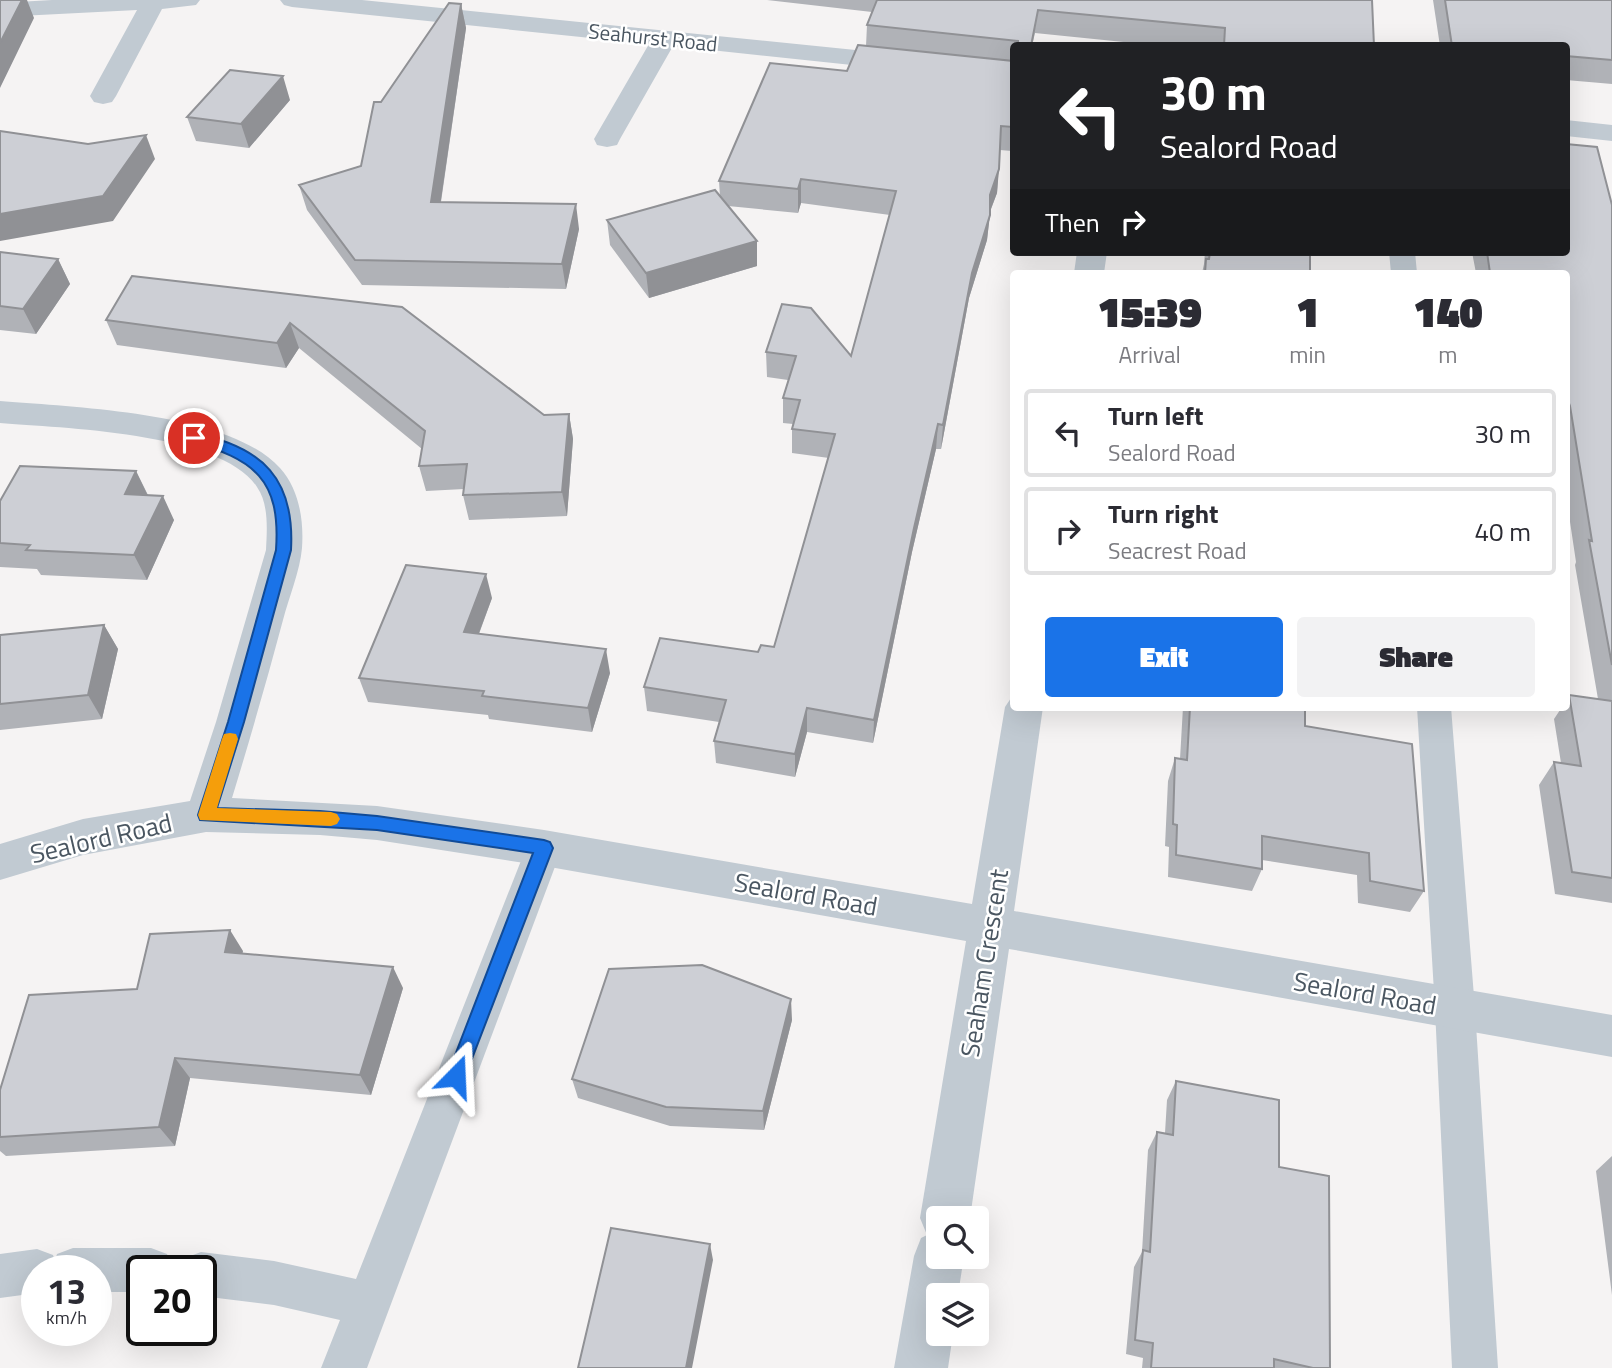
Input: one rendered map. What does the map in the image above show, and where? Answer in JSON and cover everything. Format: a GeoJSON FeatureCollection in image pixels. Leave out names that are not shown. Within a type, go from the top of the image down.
{"type":"FeatureCollection","features":[{"type":"Feature","properties":{"kind":"street"},"geometry":{"type":"LineString","coordinates":[[0,10],[188,0]]}},
{"type":"Feature","properties":{"kind":"street","name":"Seahurst Road"},"geometry":{"type":"LineString","coordinates":[[292,0],[464,8],[665,38],[1010,74]]}},
{"type":"Feature","properties":{"kind":"street"},"geometry":{"type":"LineString","coordinates":[[103,96],[153,2]]}},
{"type":"Feature","properties":{"kind":"street"},"geometry":{"type":"LineString","coordinates":[[607,139],[665,38]]}},
{"type":"Feature","properties":{"kind":"street"},"geometry":{"type":"LineString","coordinates":[[1570,128],[1612,133]]}},
{"type":"Feature","properties":{"kind":"street"},"geometry":{"type":"LineString","coordinates":[[0,412],[81,419],[213,442],[237,452],[266,474],[280,496],[285,525],[284,550],[236,722],[206,815]]}},
{"type":"Feature","properties":{"kind":"street","name":"Seaham Crescent"},"geometry":{"type":"LineString","coordinates":[[947,1206],[1023,711]]}},
{"type":"Feature","properties":{"kind":"street","name":"Sealord Road"},"geometry":{"type":"LineString","coordinates":[[0,862],[83,837],[206,815],[320,818],[377,823],[544,848],[1612,1036]]}},
{"type":"Feature","properties":{"kind":"street"},"geometry":{"type":"LineString","coordinates":[[921,1368],[937,1269]]}},
{"type":"Feature","properties":{"kind":"lane"},"geometry":{"type":"LineString","coordinates":[[1434,711],[1455,1009],[1475,1368]]}},
{"type":"Feature","properties":{"kind":"lane"},"geometry":{"type":"LineString","coordinates":[[344,1368],[544,848]]}},
{"type":"Feature","properties":{"kind":"lane"},"geometry":{"type":"LineString","coordinates":[[0,1276],[21,1273]]}},
{"type":"Feature","properties":{"kind":"lane"},"geometry":{"type":"LineString","coordinates":[[217,1276],[274,1283],[368,1304]]}},
{"type":"Feature","properties":{"kind":"building"},"geometry":{"type":"Polygon","coordinates":[[[0,0],[22,0],[0,43],[0,0]]]}},
{"type":"Feature","properties":{"kind":"building"},"geometry":{"type":"Polygon","coordinates":[[[877,0],[1372,0],[1374,42],[1224,42],[1225,28],[1038,10],[1032,42],[867,25],[877,0]]]}},
{"type":"Feature","properties":{"kind":"building"},"geometry":{"type":"Polygon","coordinates":[[[1445,0],[1612,0],[1612,60],[1570,56],[1570,42],[1451,42],[1445,0]]]}},
{"type":"Feature","properties":{"kind":"building"},"geometry":{"type":"Polygon","coordinates":[[[449,3],[461,4],[431,202],[576,204],[562,264],[355,260],[299,185],[361,166],[374,102],[381,102],[449,3]]]}},
{"type":"Feature","properties":{"kind":"building"},"geometry":{"type":"Polygon","coordinates":[[[858,45],[1010,61],[1010,127],[1001,126],[999,169],[990,195],[990,215],[972,273],[943,425],[938,424],[874,720],[807,708],[795,754],[714,741],[726,700],[644,687],[660,638],[758,652],[761,645],[774,647],[835,434],[792,429],[800,400],[783,398],[796,356],[766,352],[782,304],[811,308],[851,356],[896,191],[801,179],[798,189],[719,181],[770,63],[847,71],[858,45]]]}},
{"type":"Feature","properties":{"kind":"building"},"geometry":{"type":"Polygon","coordinates":[[[230,70],[283,76],[241,124],[187,117],[230,70]]]}},
{"type":"Feature","properties":{"kind":"building"},"geometry":{"type":"Polygon","coordinates":[[[0,131],[88,144],[146,135],[103,196],[0,214],[0,131]]]}},
{"type":"Feature","properties":{"kind":"building"},"geometry":{"type":"Polygon","coordinates":[[[1570,144],[1597,147],[1612,205],[1612,665],[1589,540],[1592,541],[1570,406],[1570,270],[1490,270],[1488,256],[1570,256],[1570,144]]]}},
{"type":"Feature","properties":{"kind":"building"},"geometry":{"type":"Polygon","coordinates":[[[715,190],[757,241],[646,273],[607,220],[715,190]]]}},
{"type":"Feature","properties":{"kind":"building"},"geometry":{"type":"Polygon","coordinates":[[[0,252],[58,259],[23,309],[0,306],[0,252]]]}},
{"type":"Feature","properties":{"kind":"building"},"geometry":{"type":"Polygon","coordinates":[[[1209,256],[1310,256],[1310,270],[1205,270],[1206,259],[1209,256]]]}},
{"type":"Feature","properties":{"kind":"building"},"geometry":{"type":"Polygon","coordinates":[[[132,276],[402,307],[544,415],[569,414],[562,492],[463,495],[467,464],[419,466],[425,431],[290,323],[277,343],[106,320],[132,276]]]}},
{"type":"Feature","properties":{"kind":"building"},"geometry":{"type":"Polygon","coordinates":[[[20,466],[136,471],[125,494],[163,496],[134,555],[26,550],[30,545],[0,543],[0,501],[20,466]]]}},
{"type":"Feature","properties":{"kind":"building"},"geometry":{"type":"Polygon","coordinates":[[[406,565],[486,574],[464,632],[606,649],[588,708],[482,696],[484,691],[359,678],[406,565]]]}},
{"type":"Feature","properties":{"kind":"building"},"geometry":{"type":"Polygon","coordinates":[[[104,625],[88,695],[0,704],[0,635],[104,625]]]}},
{"type":"Feature","properties":{"kind":"building"},"geometry":{"type":"Polygon","coordinates":[[[1570,695],[1612,701],[1612,878],[1572,872],[1554,762],[1581,766],[1570,695]]]}},
{"type":"Feature","properties":{"kind":"building"},"geometry":{"type":"Polygon","coordinates":[[[1190,711],[1305,711],[1305,726],[1412,744],[1424,891],[1370,881],[1369,853],[1262,836],[1262,869],[1176,855],[1177,825],[1173,824],[1175,758],[1187,760],[1190,711]]]}},
{"type":"Feature","properties":{"kind":"building"},"geometry":{"type":"Polygon","coordinates":[[[230,930],[225,952],[393,967],[360,1075],[175,1058],[159,1127],[0,1137],[0,1090],[29,995],[137,989],[150,934],[230,930]]]}},
{"type":"Feature","properties":{"kind":"building"},"geometry":{"type":"Polygon","coordinates":[[[702,965],[791,999],[763,1111],[666,1107],[572,1079],[609,969],[702,965]]]}},
{"type":"Feature","properties":{"kind":"building"},"geometry":{"type":"Polygon","coordinates":[[[1176,1081],[1279,1100],[1279,1167],[1329,1176],[1330,1368],[1313,1368],[1274,1359],[1274,1368],[1151,1368],[1153,1343],[1135,1340],[1143,1250],[1150,1252],[1157,1132],[1173,1135],[1176,1081]]]}},
{"type":"Feature","properties":{"kind":"building"},"geometry":{"type":"Polygon","coordinates":[[[611,1228],[710,1244],[686,1368],[578,1368],[611,1228]]]}},
{"type":"Feature","properties":{"kind":"slow traffic"},"geometry":{"type":"LineString","coordinates":[[230,739],[206,815],[331,819]]}},
{"type":"Feature","properties":{"kind":"route"},"geometry":{"type":"LineString","coordinates":[[194,438],[237,452],[266,474],[280,496],[285,525],[284,550],[236,722],[206,815],[320,818],[377,823],[544,848],[456,1076]]}}]}
